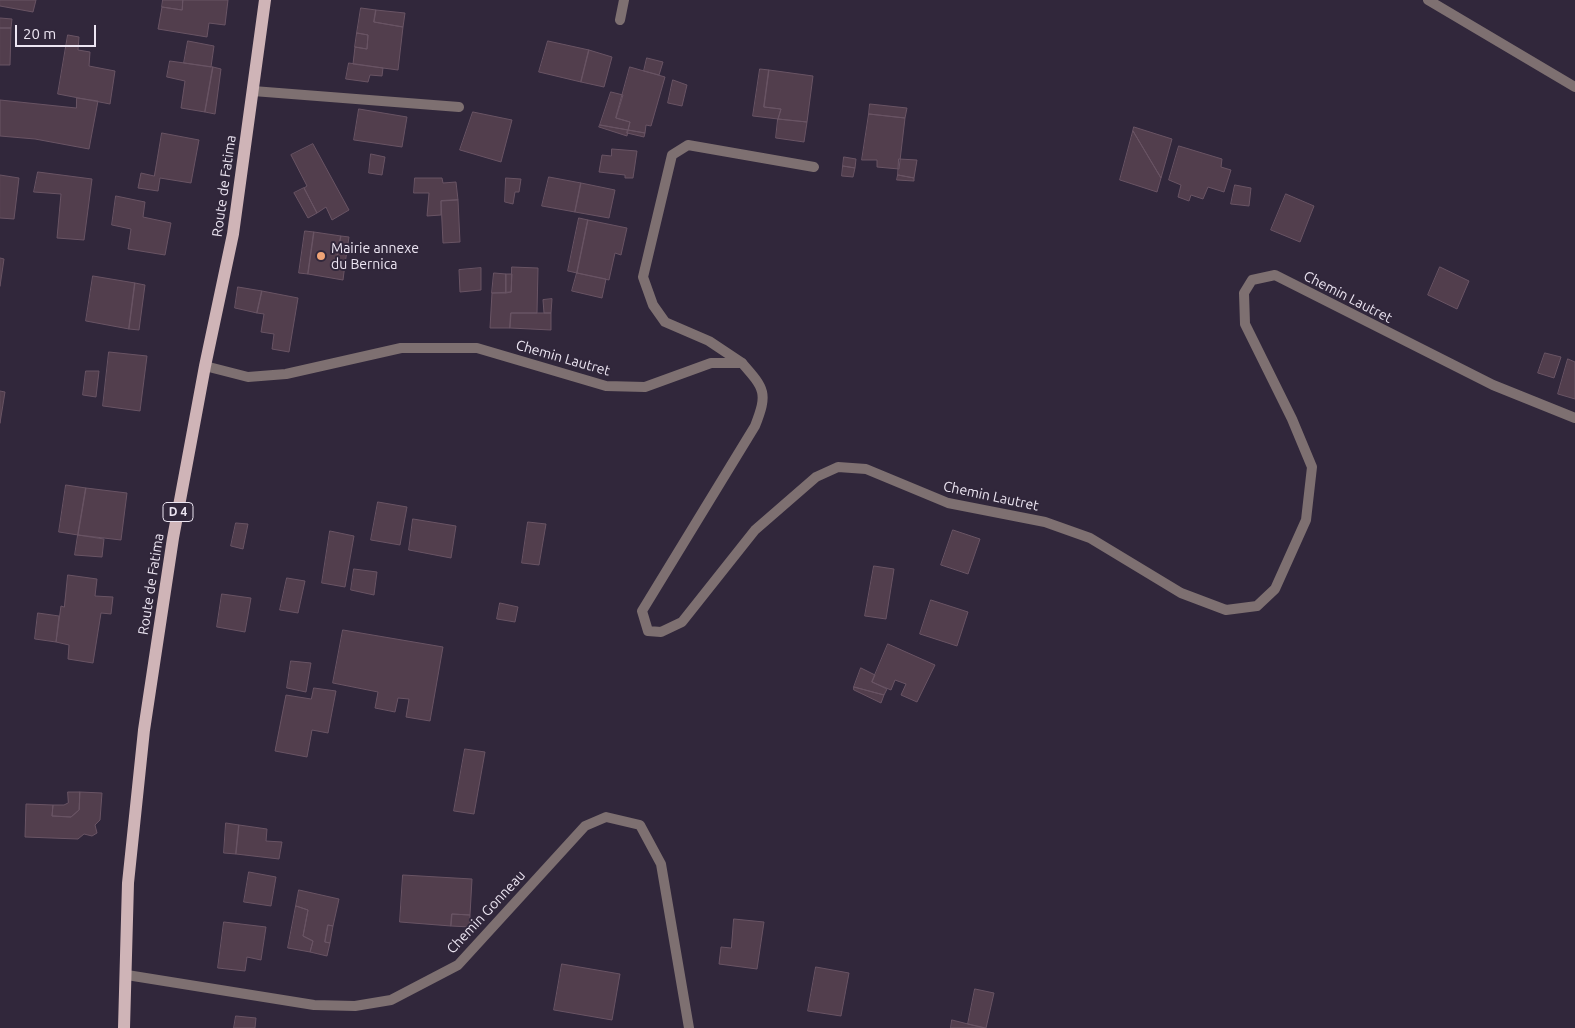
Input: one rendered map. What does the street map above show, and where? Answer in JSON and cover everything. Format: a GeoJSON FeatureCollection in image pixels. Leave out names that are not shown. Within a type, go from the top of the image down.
{"type":"FeatureCollection","features":[{"type":"Feature","properties":{"kind":"main road","name":"Route de Fatima"},"geometry":{"type":"LineString","coordinates":[[124,1028],[127,975],[128,883],[144,730],[173,538],[205,366],[233,234],[265,0]]}},
{"type":"Feature","properties":{"kind":"street"},"geometry":{"type":"LineString","coordinates":[[620,20],[624,0]]}},
{"type":"Feature","properties":{"kind":"street"},"geometry":{"type":"LineString","coordinates":[[1428,0],[1575,87]]}},
{"type":"Feature","properties":{"kind":"street"},"geometry":{"type":"LineString","coordinates":[[252,91],[459,107]]}},
{"type":"Feature","properties":{"kind":"street"},"geometry":{"type":"LineString","coordinates":[[742,363],[708,341],[665,322],[653,305],[643,277],[672,155],[688,145],[814,167]]}},
{"type":"Feature","properties":{"kind":"street","name":"Chemin Lautret"},"geometry":{"type":"LineString","coordinates":[[205,366],[248,377],[267,376],[286,374],[400,348],[477,348],[606,386],[646,387],[711,363],[742,363],[761,384],[764,405],[755,426],[642,611],[648,631],[661,632],[682,622],[755,530],[816,477],[838,467],[866,469],[948,503],[1045,522],[1090,538],[1181,594],[1226,610],[1257,606],[1274,589],[1306,520],[1312,467],[1292,419],[1244,324],[1244,292],[1252,280],[1275,275],[1493,385],[1575,418]]}},
{"type":"Feature","properties":{"kind":"street","name":"Chemin Gonneau"},"geometry":{"type":"LineString","coordinates":[[127,975],[314,1006],[355,1006],[391,1000],[458,965],[585,826],[606,817],[640,825],[661,864],[689,1028]]}},
{"type":"Feature","properties":{"kind":"building"},"geometry":{"type":"Polygon","coordinates":[[[0,0],[36,0],[33,12],[0,6],[0,0]]]}},
{"type":"Feature","properties":{"kind":"building"},"geometry":{"type":"Polygon","coordinates":[[[163,0],[183,0],[182,10],[162,7],[163,0]]]}},
{"type":"Feature","properties":{"kind":"building"},"geometry":{"type":"Polygon","coordinates":[[[183,0],[228,0],[225,25],[209,23],[207,37],[158,29],[162,7],[182,10],[183,0]]]}},
{"type":"Feature","properties":{"kind":"building"},"geometry":{"type":"Polygon","coordinates":[[[361,8],[376,10],[374,22],[403,27],[398,70],[353,64],[355,47],[367,49],[368,35],[357,33],[361,8]]]}},
{"type":"Feature","properties":{"kind":"building"},"geometry":{"type":"Polygon","coordinates":[[[376,10],[405,13],[403,27],[374,22],[376,10]]]}},
{"type":"Feature","properties":{"kind":"building"},"geometry":{"type":"Polygon","coordinates":[[[0,18],[12,19],[11,28],[0,28],[0,18]]]}},
{"type":"Feature","properties":{"kind":"building"},"geometry":{"type":"Polygon","coordinates":[[[0,28],[11,28],[10,65],[0,65],[0,28]]]}},
{"type":"Feature","properties":{"kind":"building"},"geometry":{"type":"Polygon","coordinates":[[[357,33],[368,35],[367,49],[355,47],[357,33]]]}},
{"type":"Feature","properties":{"kind":"building"},"geometry":{"type":"Polygon","coordinates":[[[68,35],[79,37],[78,50],[90,52],[89,66],[115,71],[110,104],[58,94],[68,35]]]}},
{"type":"Feature","properties":{"kind":"building"},"geometry":{"type":"Polygon","coordinates":[[[188,41],[214,46],[211,67],[184,63],[188,41]]]}},
{"type":"Feature","properties":{"kind":"building"},"geometry":{"type":"Polygon","coordinates":[[[548,41],[589,50],[581,82],[539,72],[548,41]]]}},
{"type":"Feature","properties":{"kind":"building"},"geometry":{"type":"Polygon","coordinates":[[[589,50],[612,57],[604,87],[581,82],[589,50]]]}},
{"type":"Feature","properties":{"kind":"building"},"geometry":{"type":"Polygon","coordinates":[[[647,58],[663,62],[659,75],[644,71],[647,58]]]}},
{"type":"Feature","properties":{"kind":"building"},"geometry":{"type":"Polygon","coordinates":[[[170,61],[213,67],[205,112],[181,108],[185,81],[167,77],[170,61]]]}},
{"type":"Feature","properties":{"kind":"building"},"geometry":{"type":"Polygon","coordinates":[[[349,63],[383,68],[382,76],[370,75],[368,82],[346,79],[349,63]]]}},
{"type":"Feature","properties":{"kind":"building"},"geometry":{"type":"Polygon","coordinates":[[[213,67],[221,69],[215,114],[205,112],[213,67]]]}},
{"type":"Feature","properties":{"kind":"building"},"geometry":{"type":"Polygon","coordinates":[[[630,67],[665,77],[651,126],[646,125],[645,133],[628,130],[630,122],[616,118],[630,67]]]}},
{"type":"Feature","properties":{"kind":"building"},"geometry":{"type":"Polygon","coordinates":[[[760,69],[769,70],[764,107],[781,109],[778,119],[753,116],[760,69]]]}},
{"type":"Feature","properties":{"kind":"building"},"geometry":{"type":"Polygon","coordinates":[[[769,70],[813,76],[807,122],[778,119],[781,109],[764,107],[769,70]]]}},
{"type":"Feature","properties":{"kind":"building"},"geometry":{"type":"Polygon","coordinates":[[[673,80],[687,85],[682,106],[668,103],[673,80]]]}},
{"type":"Feature","properties":{"kind":"building"},"geometry":{"type":"Polygon","coordinates":[[[611,92],[623,95],[616,118],[630,122],[628,130],[600,125],[611,92]]]}},
{"type":"Feature","properties":{"kind":"building"},"geometry":{"type":"Polygon","coordinates":[[[77,98],[98,101],[89,149],[35,139],[0,136],[0,100],[76,108],[77,98]]]}},
{"type":"Feature","properties":{"kind":"building"},"geometry":{"type":"Polygon","coordinates":[[[870,104],[907,108],[905,118],[869,114],[870,104]]]}},
{"type":"Feature","properties":{"kind":"building"},"geometry":{"type":"Polygon","coordinates":[[[359,109],[407,117],[402,147],[354,140],[359,109]]]}},
{"type":"Feature","properties":{"kind":"building"},"geometry":{"type":"Polygon","coordinates":[[[473,112],[512,120],[501,162],[460,150],[473,112]]]}},
{"type":"Feature","properties":{"kind":"building"},"geometry":{"type":"Polygon","coordinates":[[[869,114],[905,118],[899,169],[877,167],[877,160],[862,160],[869,114]]]}},
{"type":"Feature","properties":{"kind":"building"},"geometry":{"type":"Polygon","coordinates":[[[778,119],[807,122],[804,142],[776,138],[778,119]]]}},
{"type":"Feature","properties":{"kind":"building"},"geometry":{"type":"Polygon","coordinates":[[[600,125],[628,130],[627,136],[599,127],[600,125]]]}},
{"type":"Feature","properties":{"kind":"building"},"geometry":{"type":"Polygon","coordinates":[[[1134,127],[1172,139],[1161,178],[1133,131],[1134,127]]]}},
{"type":"Feature","properties":{"kind":"building"},"geometry":{"type":"Polygon","coordinates":[[[628,130],[645,133],[644,137],[627,133],[628,130]]]}},
{"type":"Feature","properties":{"kind":"building"},"geometry":{"type":"Polygon","coordinates":[[[1133,131],[1161,178],[1157,192],[1120,180],[1133,131]]]}},
{"type":"Feature","properties":{"kind":"building"},"geometry":{"type":"Polygon","coordinates":[[[162,133],[199,140],[191,183],[160,178],[158,191],[138,188],[141,173],[154,176],[162,133]]]}},
{"type":"Feature","properties":{"kind":"building"},"geometry":{"type":"Polygon","coordinates":[[[313,144],[349,210],[332,220],[326,207],[317,213],[304,188],[307,186],[291,155],[313,144]]]}},
{"type":"Feature","properties":{"kind":"building"},"geometry":{"type":"Polygon","coordinates":[[[1179,146],[1222,159],[1221,167],[1231,170],[1224,192],[1208,187],[1203,199],[1191,195],[1189,201],[1178,197],[1181,185],[1169,180],[1179,146]]]}},
{"type":"Feature","properties":{"kind":"building"},"geometry":{"type":"Polygon","coordinates":[[[612,149],[637,151],[633,178],[625,178],[625,175],[599,172],[602,155],[611,156],[612,149]]]}},
{"type":"Feature","properties":{"kind":"building"},"geometry":{"type":"Polygon","coordinates":[[[371,154],[385,157],[382,175],[369,173],[371,154]]]}},
{"type":"Feature","properties":{"kind":"building"},"geometry":{"type":"Polygon","coordinates":[[[844,157],[856,159],[855,168],[843,166],[844,157]]]}},
{"type":"Feature","properties":{"kind":"building"},"geometry":{"type":"Polygon","coordinates":[[[899,159],[917,160],[914,178],[898,175],[899,159]]]}},
{"type":"Feature","properties":{"kind":"building"},"geometry":{"type":"Polygon","coordinates":[[[843,166],[855,168],[853,177],[842,176],[843,166]]]}},
{"type":"Feature","properties":{"kind":"building"},"geometry":{"type":"Polygon","coordinates":[[[38,172],[92,179],[84,240],[57,238],[61,194],[34,192],[38,172]]]}},
{"type":"Feature","properties":{"kind":"building"},"geometry":{"type":"Polygon","coordinates":[[[0,175],[19,178],[14,219],[0,218],[0,175]]]}},
{"type":"Feature","properties":{"kind":"building"},"geometry":{"type":"Polygon","coordinates":[[[898,175],[914,178],[914,181],[897,180],[898,175]]]}},
{"type":"Feature","properties":{"kind":"building"},"geometry":{"type":"Polygon","coordinates":[[[549,177],[581,183],[575,212],[542,206],[549,177]]]}},
{"type":"Feature","properties":{"kind":"building"},"geometry":{"type":"Polygon","coordinates":[[[415,178],[442,178],[443,183],[456,182],[458,200],[441,201],[441,215],[427,216],[429,193],[414,193],[415,178]]]}},
{"type":"Feature","properties":{"kind":"building"},"geometry":{"type":"Polygon","coordinates":[[[506,178],[521,179],[519,192],[515,192],[513,204],[505,202],[506,178]]]}},
{"type":"Feature","properties":{"kind":"building"},"geometry":{"type":"Polygon","coordinates":[[[581,183],[615,190],[609,218],[575,212],[581,183]]]}},
{"type":"Feature","properties":{"kind":"building"},"geometry":{"type":"Polygon","coordinates":[[[1235,185],[1251,188],[1249,206],[1231,204],[1235,185]]]}},
{"type":"Feature","properties":{"kind":"building"},"geometry":{"type":"Polygon","coordinates":[[[304,188],[317,213],[308,218],[294,193],[304,188]]]}},
{"type":"Feature","properties":{"kind":"building"},"geometry":{"type":"Polygon","coordinates":[[[1286,194],[1314,206],[1300,242],[1271,230],[1286,194]]]}},
{"type":"Feature","properties":{"kind":"building"},"geometry":{"type":"Polygon","coordinates":[[[116,196],[145,202],[143,217],[171,223],[165,255],[128,249],[131,229],[112,225],[116,196]]]}},
{"type":"Feature","properties":{"kind":"building"},"geometry":{"type":"Polygon","coordinates":[[[458,200],[460,242],[443,243],[441,201],[458,200]]]}},
{"type":"Feature","properties":{"kind":"building"},"geometry":{"type":"Polygon","coordinates":[[[579,218],[588,220],[577,273],[568,271],[579,218]]]}},
{"type":"Feature","properties":{"kind":"building"},"geometry":{"type":"Polygon","coordinates":[[[588,220],[627,228],[621,255],[615,253],[609,280],[577,273],[588,220]]]}},
{"type":"Feature","properties":{"kind":"building"},"geometry":{"type":"Polygon","coordinates":[[[305,231],[314,232],[308,274],[299,273],[305,231]]]}},
{"type":"Feature","properties":{"kind":"building"},"geometry":{"type":"Polygon","coordinates":[[[314,232],[341,236],[336,263],[345,264],[343,280],[308,274],[314,232]]]}},
{"type":"Feature","properties":{"kind":"building"},"geometry":{"type":"Polygon","coordinates":[[[341,236],[349,237],[345,264],[336,263],[341,236]]]}},
{"type":"Feature","properties":{"kind":"building"},"geometry":{"type":"Polygon","coordinates":[[[0,258],[4,259],[0,286],[0,258]]]}},
{"type":"Feature","properties":{"kind":"building"},"geometry":{"type":"Polygon","coordinates":[[[512,267],[538,268],[537,313],[511,313],[510,328],[490,328],[492,293],[511,292],[512,267]]]}},
{"type":"Feature","properties":{"kind":"building"},"geometry":{"type":"Polygon","coordinates":[[[1440,267],[1469,281],[1457,309],[1428,295],[1440,267]]]}},
{"type":"Feature","properties":{"kind":"building"},"geometry":{"type":"Polygon","coordinates":[[[481,268],[481,290],[460,292],[459,270],[481,268]]]}},
{"type":"Feature","properties":{"kind":"building"},"geometry":{"type":"Polygon","coordinates":[[[494,273],[506,274],[506,293],[492,293],[494,273]]]}},
{"type":"Feature","properties":{"kind":"building"},"geometry":{"type":"Polygon","coordinates":[[[577,273],[606,279],[602,298],[572,291],[577,273]]]}},
{"type":"Feature","properties":{"kind":"building"},"geometry":{"type":"Polygon","coordinates":[[[506,274],[512,274],[511,292],[506,293],[506,274]]]}},
{"type":"Feature","properties":{"kind":"building"},"geometry":{"type":"Polygon","coordinates":[[[93,276],[135,283],[129,329],[86,321],[93,276]]]}},
{"type":"Feature","properties":{"kind":"building"},"geometry":{"type":"Polygon","coordinates":[[[135,283],[145,285],[139,330],[129,329],[135,283]]]}},
{"type":"Feature","properties":{"kind":"building"},"geometry":{"type":"Polygon","coordinates":[[[238,287],[262,291],[257,313],[235,308],[238,287]]]}},
{"type":"Feature","properties":{"kind":"building"},"geometry":{"type":"Polygon","coordinates":[[[262,291],[298,298],[289,352],[272,349],[274,334],[261,332],[264,314],[257,313],[262,291]]]}},
{"type":"Feature","properties":{"kind":"building"},"geometry":{"type":"Polygon","coordinates":[[[552,299],[551,313],[544,313],[543,300],[552,299]]]}},
{"type":"Feature","properties":{"kind":"building"},"geometry":{"type":"Polygon","coordinates":[[[511,313],[551,313],[551,330],[510,328],[511,313]]]}},
{"type":"Feature","properties":{"kind":"building"},"geometry":{"type":"Polygon","coordinates":[[[109,352],[147,356],[140,411],[103,406],[109,352]]]}},
{"type":"Feature","properties":{"kind":"building"},"geometry":{"type":"Polygon","coordinates":[[[1545,353],[1561,357],[1554,378],[1538,373],[1545,353]]]}},
{"type":"Feature","properties":{"kind":"building"},"geometry":{"type":"Polygon","coordinates":[[[1568,359],[1575,362],[1575,399],[1558,394],[1568,359]]]}},
{"type":"Feature","properties":{"kind":"building"},"geometry":{"type":"Polygon","coordinates":[[[86,371],[99,371],[96,397],[83,395],[86,371]]]}},
{"type":"Feature","properties":{"kind":"building"},"geometry":{"type":"Polygon","coordinates":[[[0,391],[5,392],[0,423],[0,391]]]}},
{"type":"Feature","properties":{"kind":"building"},"geometry":{"type":"Polygon","coordinates":[[[66,485],[86,488],[78,535],[59,532],[66,485]]]}},
{"type":"Feature","properties":{"kind":"building"},"geometry":{"type":"Polygon","coordinates":[[[86,488],[127,493],[121,540],[78,535],[86,488]]]}},
{"type":"Feature","properties":{"kind":"building"},"geometry":{"type":"Polygon","coordinates":[[[378,502],[407,507],[400,545],[371,540],[378,502]]]}},
{"type":"Feature","properties":{"kind":"building"},"geometry":{"type":"Polygon","coordinates":[[[413,519],[456,526],[451,558],[409,550],[413,519]]]}},
{"type":"Feature","properties":{"kind":"building"},"geometry":{"type":"Polygon","coordinates":[[[528,522],[546,524],[539,565],[522,563],[528,522]]]}},
{"type":"Feature","properties":{"kind":"building"},"geometry":{"type":"Polygon","coordinates":[[[236,523],[248,524],[243,549],[231,546],[236,523]]]}},
{"type":"Feature","properties":{"kind":"building"},"geometry":{"type":"Polygon","coordinates":[[[953,530],[980,539],[968,574],[941,565],[953,530]]]}},
{"type":"Feature","properties":{"kind":"building"},"geometry":{"type":"Polygon","coordinates":[[[330,531],[354,536],[345,587],[322,583],[330,531]]]}},
{"type":"Feature","properties":{"kind":"building"},"geometry":{"type":"Polygon","coordinates":[[[78,535],[104,539],[102,557],[75,555],[78,535]]]}},
{"type":"Feature","properties":{"kind":"building"},"geometry":{"type":"Polygon","coordinates":[[[874,566],[894,569],[886,619],[865,616],[874,566]]]}},
{"type":"Feature","properties":{"kind":"building"},"geometry":{"type":"Polygon","coordinates":[[[354,569],[377,572],[374,595],[351,590],[354,569]]]}},
{"type":"Feature","properties":{"kind":"building"},"geometry":{"type":"Polygon","coordinates":[[[68,575],[97,579],[95,596],[113,597],[111,614],[101,613],[93,663],[68,659],[69,645],[56,642],[61,606],[64,607],[68,575]]]}},
{"type":"Feature","properties":{"kind":"building"},"geometry":{"type":"Polygon","coordinates":[[[287,578],[305,581],[298,613],[280,610],[287,578]]]}},
{"type":"Feature","properties":{"kind":"building"},"geometry":{"type":"Polygon","coordinates":[[[222,594],[251,598],[245,632],[217,627],[222,594]]]}},
{"type":"Feature","properties":{"kind":"building"},"geometry":{"type":"Polygon","coordinates":[[[931,600],[968,612],[957,646],[920,634],[931,600]]]}},
{"type":"Feature","properties":{"kind":"building"},"geometry":{"type":"Polygon","coordinates":[[[500,603],[518,607],[515,622],[497,619],[500,603]]]}},
{"type":"Feature","properties":{"kind":"building"},"geometry":{"type":"Polygon","coordinates":[[[38,613],[59,616],[56,642],[35,639],[38,613]]]}},
{"type":"Feature","properties":{"kind":"building"},"geometry":{"type":"Polygon","coordinates":[[[343,630],[443,647],[430,721],[406,717],[409,699],[398,698],[395,712],[375,708],[378,692],[333,683],[343,630]]]}},
{"type":"Feature","properties":{"kind":"building"},"geometry":{"type":"Polygon","coordinates":[[[888,644],[935,665],[917,702],[901,695],[906,684],[895,680],[891,690],[872,682],[888,644]]]}},
{"type":"Feature","properties":{"kind":"building"},"geometry":{"type":"Polygon","coordinates":[[[291,661],[311,663],[306,692],[287,688],[291,661]]]}},
{"type":"Feature","properties":{"kind":"building"},"geometry":{"type":"Polygon","coordinates":[[[861,668],[875,675],[872,682],[887,689],[884,695],[854,687],[861,668]]]}},
{"type":"Feature","properties":{"kind":"building"},"geometry":{"type":"Polygon","coordinates":[[[854,687],[884,695],[881,703],[854,690],[854,687]]]}},
{"type":"Feature","properties":{"kind":"building"},"geometry":{"type":"Polygon","coordinates":[[[314,688],[336,691],[328,733],[312,730],[307,757],[275,751],[286,695],[311,699],[314,688]]]}},
{"type":"Feature","properties":{"kind":"building"},"geometry":{"type":"Polygon","coordinates":[[[465,749],[485,752],[474,814],[454,811],[465,749]]]}},
{"type":"Feature","properties":{"kind":"building"},"geometry":{"type":"Polygon","coordinates":[[[68,792],[80,792],[79,810],[71,817],[52,816],[53,805],[68,803],[68,792]]]}},
{"type":"Feature","properties":{"kind":"building"},"geometry":{"type":"Polygon","coordinates":[[[80,792],[102,793],[100,820],[95,825],[97,833],[92,836],[84,834],[78,839],[25,837],[26,804],[53,805],[52,816],[71,817],[79,810],[80,792]]]}},
{"type":"Feature","properties":{"kind":"building"},"geometry":{"type":"Polygon","coordinates":[[[226,823],[239,825],[236,854],[224,853],[226,823]]]}},
{"type":"Feature","properties":{"kind":"building"},"geometry":{"type":"Polygon","coordinates":[[[239,825],[267,829],[266,841],[282,842],[279,859],[236,854],[239,825]]]}},
{"type":"Feature","properties":{"kind":"building"},"geometry":{"type":"Polygon","coordinates":[[[249,872],[276,877],[271,906],[244,902],[249,872]]]}},
{"type":"Feature","properties":{"kind":"building"},"geometry":{"type":"Polygon","coordinates":[[[403,875],[472,879],[470,915],[452,914],[451,926],[400,922],[403,875]]]}},
{"type":"Feature","properties":{"kind":"building"},"geometry":{"type":"Polygon","coordinates":[[[299,890],[339,899],[333,926],[328,925],[325,942],[330,943],[327,956],[310,952],[313,941],[303,936],[308,910],[296,906],[299,890]]]}},
{"type":"Feature","properties":{"kind":"building"},"geometry":{"type":"Polygon","coordinates":[[[296,906],[308,910],[303,936],[313,941],[310,952],[288,948],[296,906]]]}},
{"type":"Feature","properties":{"kind":"building"},"geometry":{"type":"Polygon","coordinates":[[[452,914],[470,915],[470,927],[451,926],[452,914]]]}},
{"type":"Feature","properties":{"kind":"building"},"geometry":{"type":"Polygon","coordinates":[[[734,919],[764,922],[757,969],[719,964],[721,947],[731,948],[734,919]]]}},
{"type":"Feature","properties":{"kind":"building"},"geometry":{"type":"Polygon","coordinates":[[[224,922],[266,927],[261,960],[247,957],[245,971],[218,968],[224,922]]]}},
{"type":"Feature","properties":{"kind":"building"},"geometry":{"type":"Polygon","coordinates":[[[328,925],[333,926],[330,943],[325,942],[328,925]]]}},
{"type":"Feature","properties":{"kind":"building"},"geometry":{"type":"Polygon","coordinates":[[[562,964],[620,974],[612,1020],[554,1010],[562,964]]]}},
{"type":"Feature","properties":{"kind":"building"},"geometry":{"type":"Polygon","coordinates":[[[816,967],[849,973],[841,1016],[808,1011],[816,967]]]}},
{"type":"Feature","properties":{"kind":"building"},"geometry":{"type":"Polygon","coordinates":[[[975,989],[994,993],[986,1028],[968,1024],[975,989]]]}},
{"type":"Feature","properties":{"kind":"building"},"geometry":{"type":"Polygon","coordinates":[[[236,1016],[256,1018],[255,1028],[234,1028],[236,1016]]]}},
{"type":"Feature","properties":{"kind":"building"},"geometry":{"type":"Polygon","coordinates":[[[952,1020],[984,1028],[951,1028],[952,1020]]]}},
{"type":"Feature","properties":{"kind":"place","name":"Mairie annexe du Bernica"},"geometry":{"type":"Point","coordinates":[321,256]}}]}
